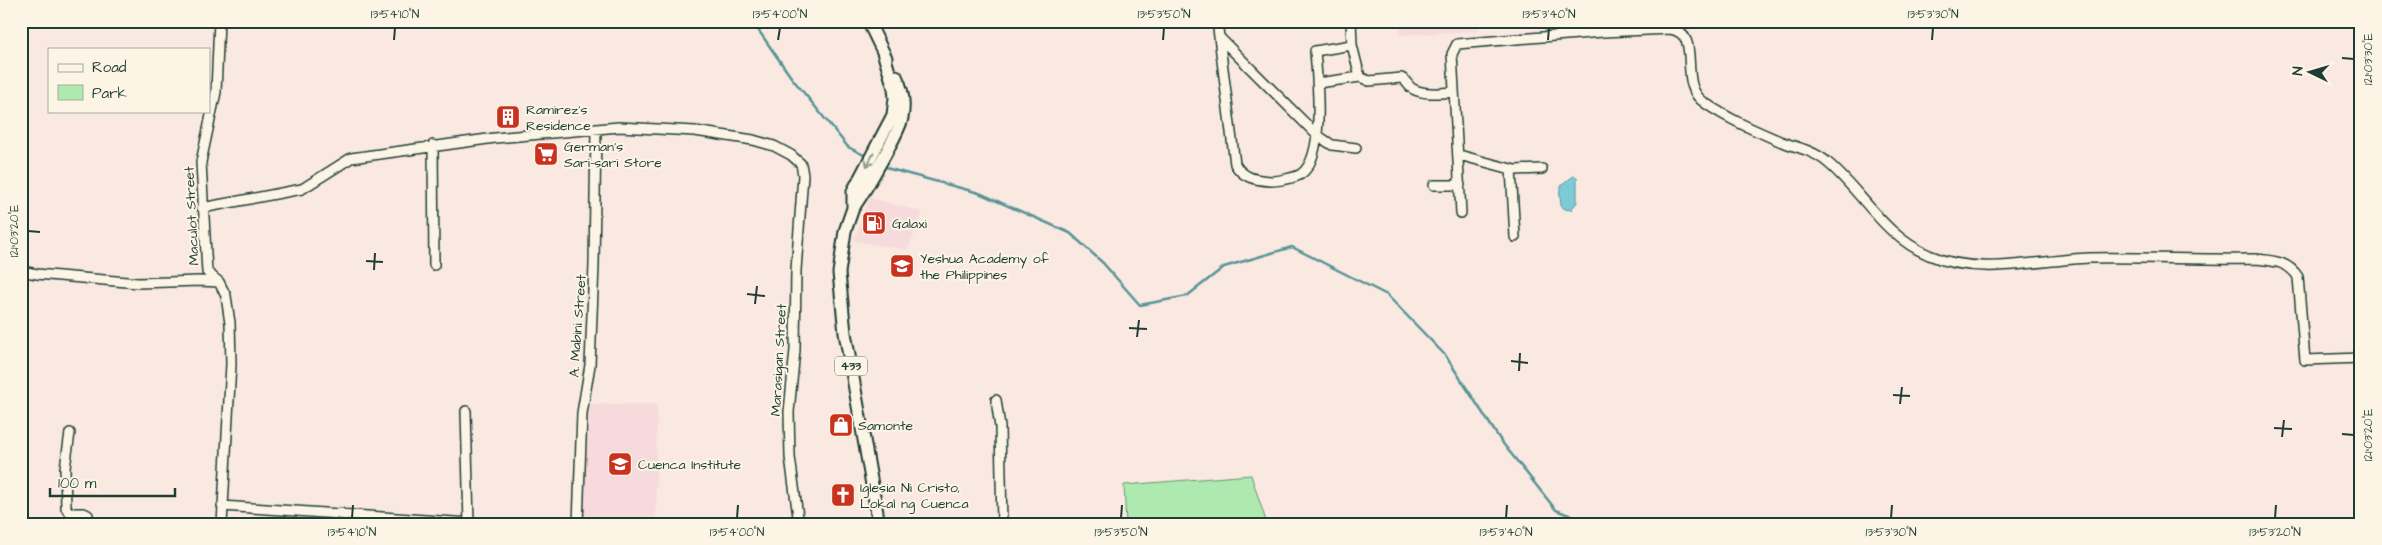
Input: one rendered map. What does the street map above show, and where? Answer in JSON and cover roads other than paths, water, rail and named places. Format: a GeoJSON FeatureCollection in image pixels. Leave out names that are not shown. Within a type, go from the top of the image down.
{"type":"FeatureCollection","features":[{"type":"Feature","properties":{"kind":"main road","name":"433"},"geometry":{"type":"LineString","coordinates":[[868,21],[883,52],[895,98],[891,130],[858,193],[853,208],[841,251],[839,273],[840,301],[879,524]]}},
{"type":"Feature","properties":{"kind":"street","name":"Maculot Street"},"geometry":{"type":"LineString","coordinates":[[219,21],[216,92],[201,162],[202,208],[207,272],[219,282],[227,301],[231,364],[222,524]]}},
{"type":"Feature","properties":{"kind":"street"},"geometry":{"type":"LineString","coordinates":[[1217,21],[1235,164],[1240,172],[1249,178],[1272,181],[1300,175],[1308,166],[1317,135],[1318,83],[1316,51],[1352,45]]}},
{"type":"Feature","properties":{"kind":"street"},"geometry":{"type":"LineString","coordinates":[[1351,21],[1352,45],[1360,77]]}},
{"type":"Feature","properties":{"kind":"street"},"geometry":{"type":"LineString","coordinates":[[1461,213],[1452,54],[1457,44],[1603,32],[1658,29],[1679,30],[1685,36],[1688,47],[1691,86],[1695,96],[1724,115],[1802,148],[1826,161],[1896,236],[1928,255],[1958,264],[1980,266],[2089,258],[2281,262],[2293,268],[2298,277],[2305,360],[2361,358]]}},
{"type":"Feature","properties":{"kind":"street"},"geometry":{"type":"LineString","coordinates":[[1220,38],[1317,135],[1332,145],[1356,148]]}},
{"type":"Feature","properties":{"kind":"street"},"geometry":{"type":"LineString","coordinates":[[1318,83],[1360,77],[1369,81],[1401,78],[1411,88],[1418,91],[1454,92]]}},
{"type":"Feature","properties":{"kind":"street","name":"Marasigan Street"},"geometry":{"type":"LineString","coordinates":[[596,130],[619,127],[695,131],[753,140],[774,146],[791,155],[801,164],[802,197],[796,270],[795,350],[789,412],[790,456],[799,524]]}},
{"type":"Feature","properties":{"kind":"street"},"geometry":{"type":"LineString","coordinates":[[202,208],[302,189],[351,158],[433,145],[596,130]]}},
{"type":"Feature","properties":{"kind":"street","name":"A. Mabini Street"},"geometry":{"type":"LineString","coordinates":[[578,524],[582,413],[590,365],[596,130]]}},
{"type":"Feature","properties":{"kind":"street"},"geometry":{"type":"LineString","coordinates":[[433,145],[434,265]]}},
{"type":"Feature","properties":{"kind":"street"},"geometry":{"type":"LineString","coordinates":[[1459,155],[1510,168],[1542,169]]}},
{"type":"Feature","properties":{"kind":"street"},"geometry":{"type":"LineString","coordinates":[[1510,168],[1515,237]]}},
{"type":"Feature","properties":{"kind":"street"},"geometry":{"type":"LineString","coordinates":[[1434,185],[1460,186]]}},
{"type":"Feature","properties":{"kind":"street"},"geometry":{"type":"LineString","coordinates":[[21,271],[138,283],[199,280],[219,282]]}},
{"type":"Feature","properties":{"kind":"street"},"geometry":{"type":"LineString","coordinates":[[996,400],[1001,460],[1002,524]]}},
{"type":"Feature","properties":{"kind":"street"},"geometry":{"type":"LineString","coordinates":[[466,411],[469,523]]}},
{"type":"Feature","properties":{"kind":"street"},"geometry":{"type":"LineString","coordinates":[[70,433],[65,468],[66,508],[70,513],[84,513],[88,516],[89,524]]}},
{"type":"Feature","properties":{"kind":"street"},"geometry":{"type":"LineString","coordinates":[[222,506],[484,524]]}},
{"type":"Feature","properties":{"kind":"street"},"geometry":{"type":"LineString","coordinates":[[341,513],[341,524]]}},
{"type":"Feature","properties":{"kind":"water"},"geometry":{"type":"Polygon","coordinates":[[[1574,176],[1577,177],[1577,202],[1571,210],[1565,209],[1561,206],[1560,188],[1574,176]]]}},
{"type":"Feature","properties":{"kind":"waterway"},"geometry":{"type":"LineString","coordinates":[[752,21],[791,77],[848,147],[866,156]]}},
{"type":"Feature","properties":{"kind":"waterway"},"geometry":{"type":"LineString","coordinates":[[882,165],[890,169],[979,193],[1070,233],[1103,263],[1140,305],[1187,296],[1224,267],[1292,247],[1387,295],[1445,355],[1501,441],[1556,510],[1592,524]]}},
{"type":"Feature","properties":{"kind":"place","name":"Ramirez's Residence"},"geometry":{"type":"Point","coordinates":[508,117]}},
{"type":"Feature","properties":{"kind":"place","name":"German's Sari-sari Store"},"geometry":{"type":"Point","coordinates":[546,154]}},
{"type":"Feature","properties":{"kind":"place","name":"Galaxi"},"geometry":{"type":"Point","coordinates":[874,223]}},
{"type":"Feature","properties":{"kind":"place","name":"Yeshua Academy of the Philippines"},"geometry":{"type":"Point","coordinates":[902,266]}},
{"type":"Feature","properties":{"kind":"place","name":"Samonte"},"geometry":{"type":"Point","coordinates":[841,425]}},
{"type":"Feature","properties":{"kind":"place","name":"Cuenca Institute"},"geometry":{"type":"Point","coordinates":[620,464]}},
{"type":"Feature","properties":{"kind":"place","name":"Iglesia Ni Cristo, Lokal ng Cuenca"},"geometry":{"type":"Point","coordinates":[843,495]}}]}
